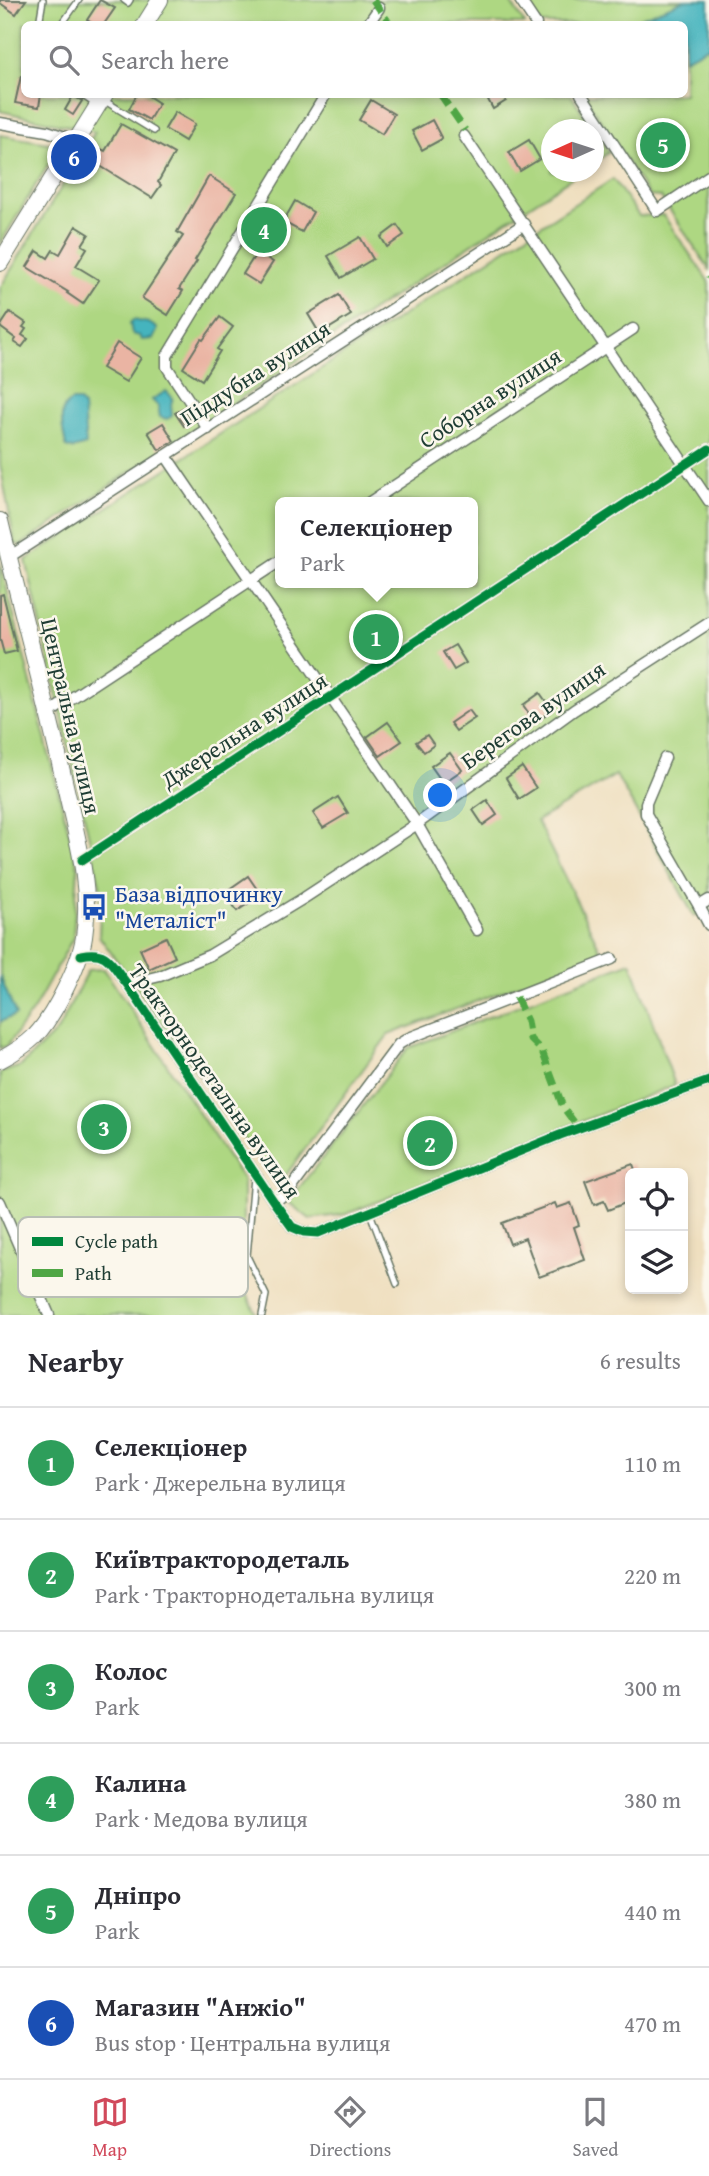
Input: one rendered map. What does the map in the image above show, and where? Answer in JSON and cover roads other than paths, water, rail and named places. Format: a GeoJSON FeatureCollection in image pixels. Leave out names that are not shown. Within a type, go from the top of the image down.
{"type":"FeatureCollection","features":[{"type":"Feature","properties":{"kind":"street"},"geometry":{"type":"LineString","coordinates":[[147,21],[160,0]]}},
{"type":"Feature","properties":{"kind":"street"},"geometry":{"type":"LineString","coordinates":[[520,0],[534,21]]}},
{"type":"Feature","properties":{"kind":"street"},"geometry":{"type":"LineString","coordinates":[[370,21],[379,8]]}},
{"type":"Feature","properties":{"kind":"street"},"geometry":{"type":"LineString","coordinates":[[208,429],[167,366],[167,356],[324,98]]}},
{"type":"Feature","properties":{"kind":"street"},"geometry":{"type":"LineString","coordinates":[[584,98],[657,211],[709,176]]}},
{"type":"Feature","properties":{"kind":"street"},"geometry":{"type":"LineString","coordinates":[[0,263],[102,100]]}},
{"type":"Feature","properties":{"kind":"street"},"geometry":{"type":"LineString","coordinates":[[0,122],[47,131],[77,141]]}},
{"type":"Feature","properties":{"kind":"street"},"geometry":{"type":"LineString","coordinates":[[464,136],[709,500]]}},
{"type":"Feature","properties":{"kind":"street","name":"Піддубна вулиця"},"geometry":{"type":"LineString","coordinates":[[9,557],[524,224]]}},
{"type":"Feature","properties":{"kind":"street","name":"Соборна вулиця"},"geometry":{"type":"LineString","coordinates":[[378,497],[633,329]]}},
{"type":"Feature","properties":{"kind":"street","name":"Джерельна вулиця"},"geometry":{"type":"LineString","coordinates":[[82,860],[709,449]]}},
{"type":"Feature","properties":{"kind":"street"},"geometry":{"type":"LineString","coordinates":[[166,456],[417,824],[477,930]]}},
{"type":"Feature","properties":{"kind":"street","name":"Центральна вулиця"},"geometry":{"type":"LineString","coordinates":[[0,521],[49,713],[82,860],[86,890],[81,955],[51,1013],[35,1035],[16,1052],[0,1060]]}},
{"type":"Feature","properties":{"kind":"street"},"geometry":{"type":"LineString","coordinates":[[49,713],[275,564]]}},
{"type":"Feature","properties":{"kind":"street","name":"Берегова вулиця"},"geometry":{"type":"LineString","coordinates":[[127,985],[160,976],[210,955],[326,884],[417,824],[574,710],[709,623]]}},
{"type":"Feature","properties":{"kind":"street"},"geometry":{"type":"LineString","coordinates":[[666,758],[646,803],[646,814],[704,903],[709,925]]}},
{"type":"Feature","properties":{"kind":"street","name":"Тракторнодетальна вулиця"},"geometry":{"type":"LineString","coordinates":[[81,955],[96,952],[104,956],[127,985],[292,1227],[304,1232],[318,1233],[560,1135],[709,1081]]}},
{"type":"Feature","properties":{"kind":"street"},"geometry":{"type":"LineString","coordinates":[[274,1202],[290,1190],[399,1044],[612,959]]}},
{"type":"Feature","properties":{"kind":"street"},"geometry":{"type":"LineString","coordinates":[[0,1202],[18,1244]]}},
{"type":"Feature","properties":{"kind":"street"},"geometry":{"type":"LineString","coordinates":[[41,1297],[49,1315]]}},
{"type":"Feature","properties":{"kind":"lane"},"geometry":{"type":"LineString","coordinates":[[40,21],[44,0]]}},
{"type":"Feature","properties":{"kind":"lane"},"geometry":{"type":"LineString","coordinates":[[64,21],[79,0]]}},
{"type":"Feature","properties":{"kind":"lane"},"geometry":{"type":"LineString","coordinates":[[124,0],[128,3],[130,0]]}},
{"type":"Feature","properties":{"kind":"lane"},"geometry":{"type":"LineString","coordinates":[[102,100],[154,131]]}},
{"type":"Feature","properties":{"kind":"lane"},"geometry":{"type":"LineString","coordinates":[[248,1244],[254,1174]]}},
{"type":"Feature","properties":{"kind":"lane"},"geometry":{"type":"LineString","coordinates":[[370,1213],[397,1284]]}},
{"type":"Feature","properties":{"kind":"lane"},"geometry":{"type":"LineString","coordinates":[[248,1258],[266,1295],[262,1315]]}},
{"type":"Feature","properties":{"kind":"water"},"geometry":{"type":"Polygon","coordinates":[[[684,0],[709,0],[709,46],[688,57],[688,21],[634,21],[684,0]]]}},
{"type":"Feature","properties":{"kind":"water"},"geometry":{"type":"Polygon","coordinates":[[[133,320],[149,323],[157,328],[153,339],[142,340],[140,336],[132,334],[130,323],[133,320]]]}},
{"type":"Feature","properties":{"kind":"water"},"geometry":{"type":"Polygon","coordinates":[[[166,391],[173,398],[172,416],[167,419],[160,417],[158,406],[152,400],[166,391]]]}},
{"type":"Feature","properties":{"kind":"water"},"geometry":{"type":"Polygon","coordinates":[[[72,401],[79,401],[83,406],[86,445],[73,449],[66,447],[62,421],[64,409],[72,401]]]}},
{"type":"Feature","properties":{"kind":"water"},"geometry":{"type":"Polygon","coordinates":[[[0,976],[16,1015],[0,1022],[0,976]]]}},
{"type":"Feature","properties":{"kind":"place","name":"Дніпро"},"geometry":{"type":"Point","coordinates":[663,145]}},
{"type":"Feature","properties":{"kind":"place","name":"Магазин \"Анжіо\""},"geometry":{"type":"Point","coordinates":[74,157]}},
{"type":"Feature","properties":{"kind":"place","name":"Калина"},"geometry":{"type":"Point","coordinates":[264,230]}},
{"type":"Feature","properties":{"kind":"place","name":"Селекціонер"},"geometry":{"type":"Point","coordinates":[376,637]}},
{"type":"Feature","properties":{"kind":"place","name":"База відпочинку \"Металіст\""},"geometry":{"type":"Point","coordinates":[94,907]}},
{"type":"Feature","properties":{"kind":"place","name":"Колос"},"geometry":{"type":"Point","coordinates":[104,1127]}},
{"type":"Feature","properties":{"kind":"place","name":"Київтрактородеталь"},"geometry":{"type":"Point","coordinates":[430,1143]}}]}
